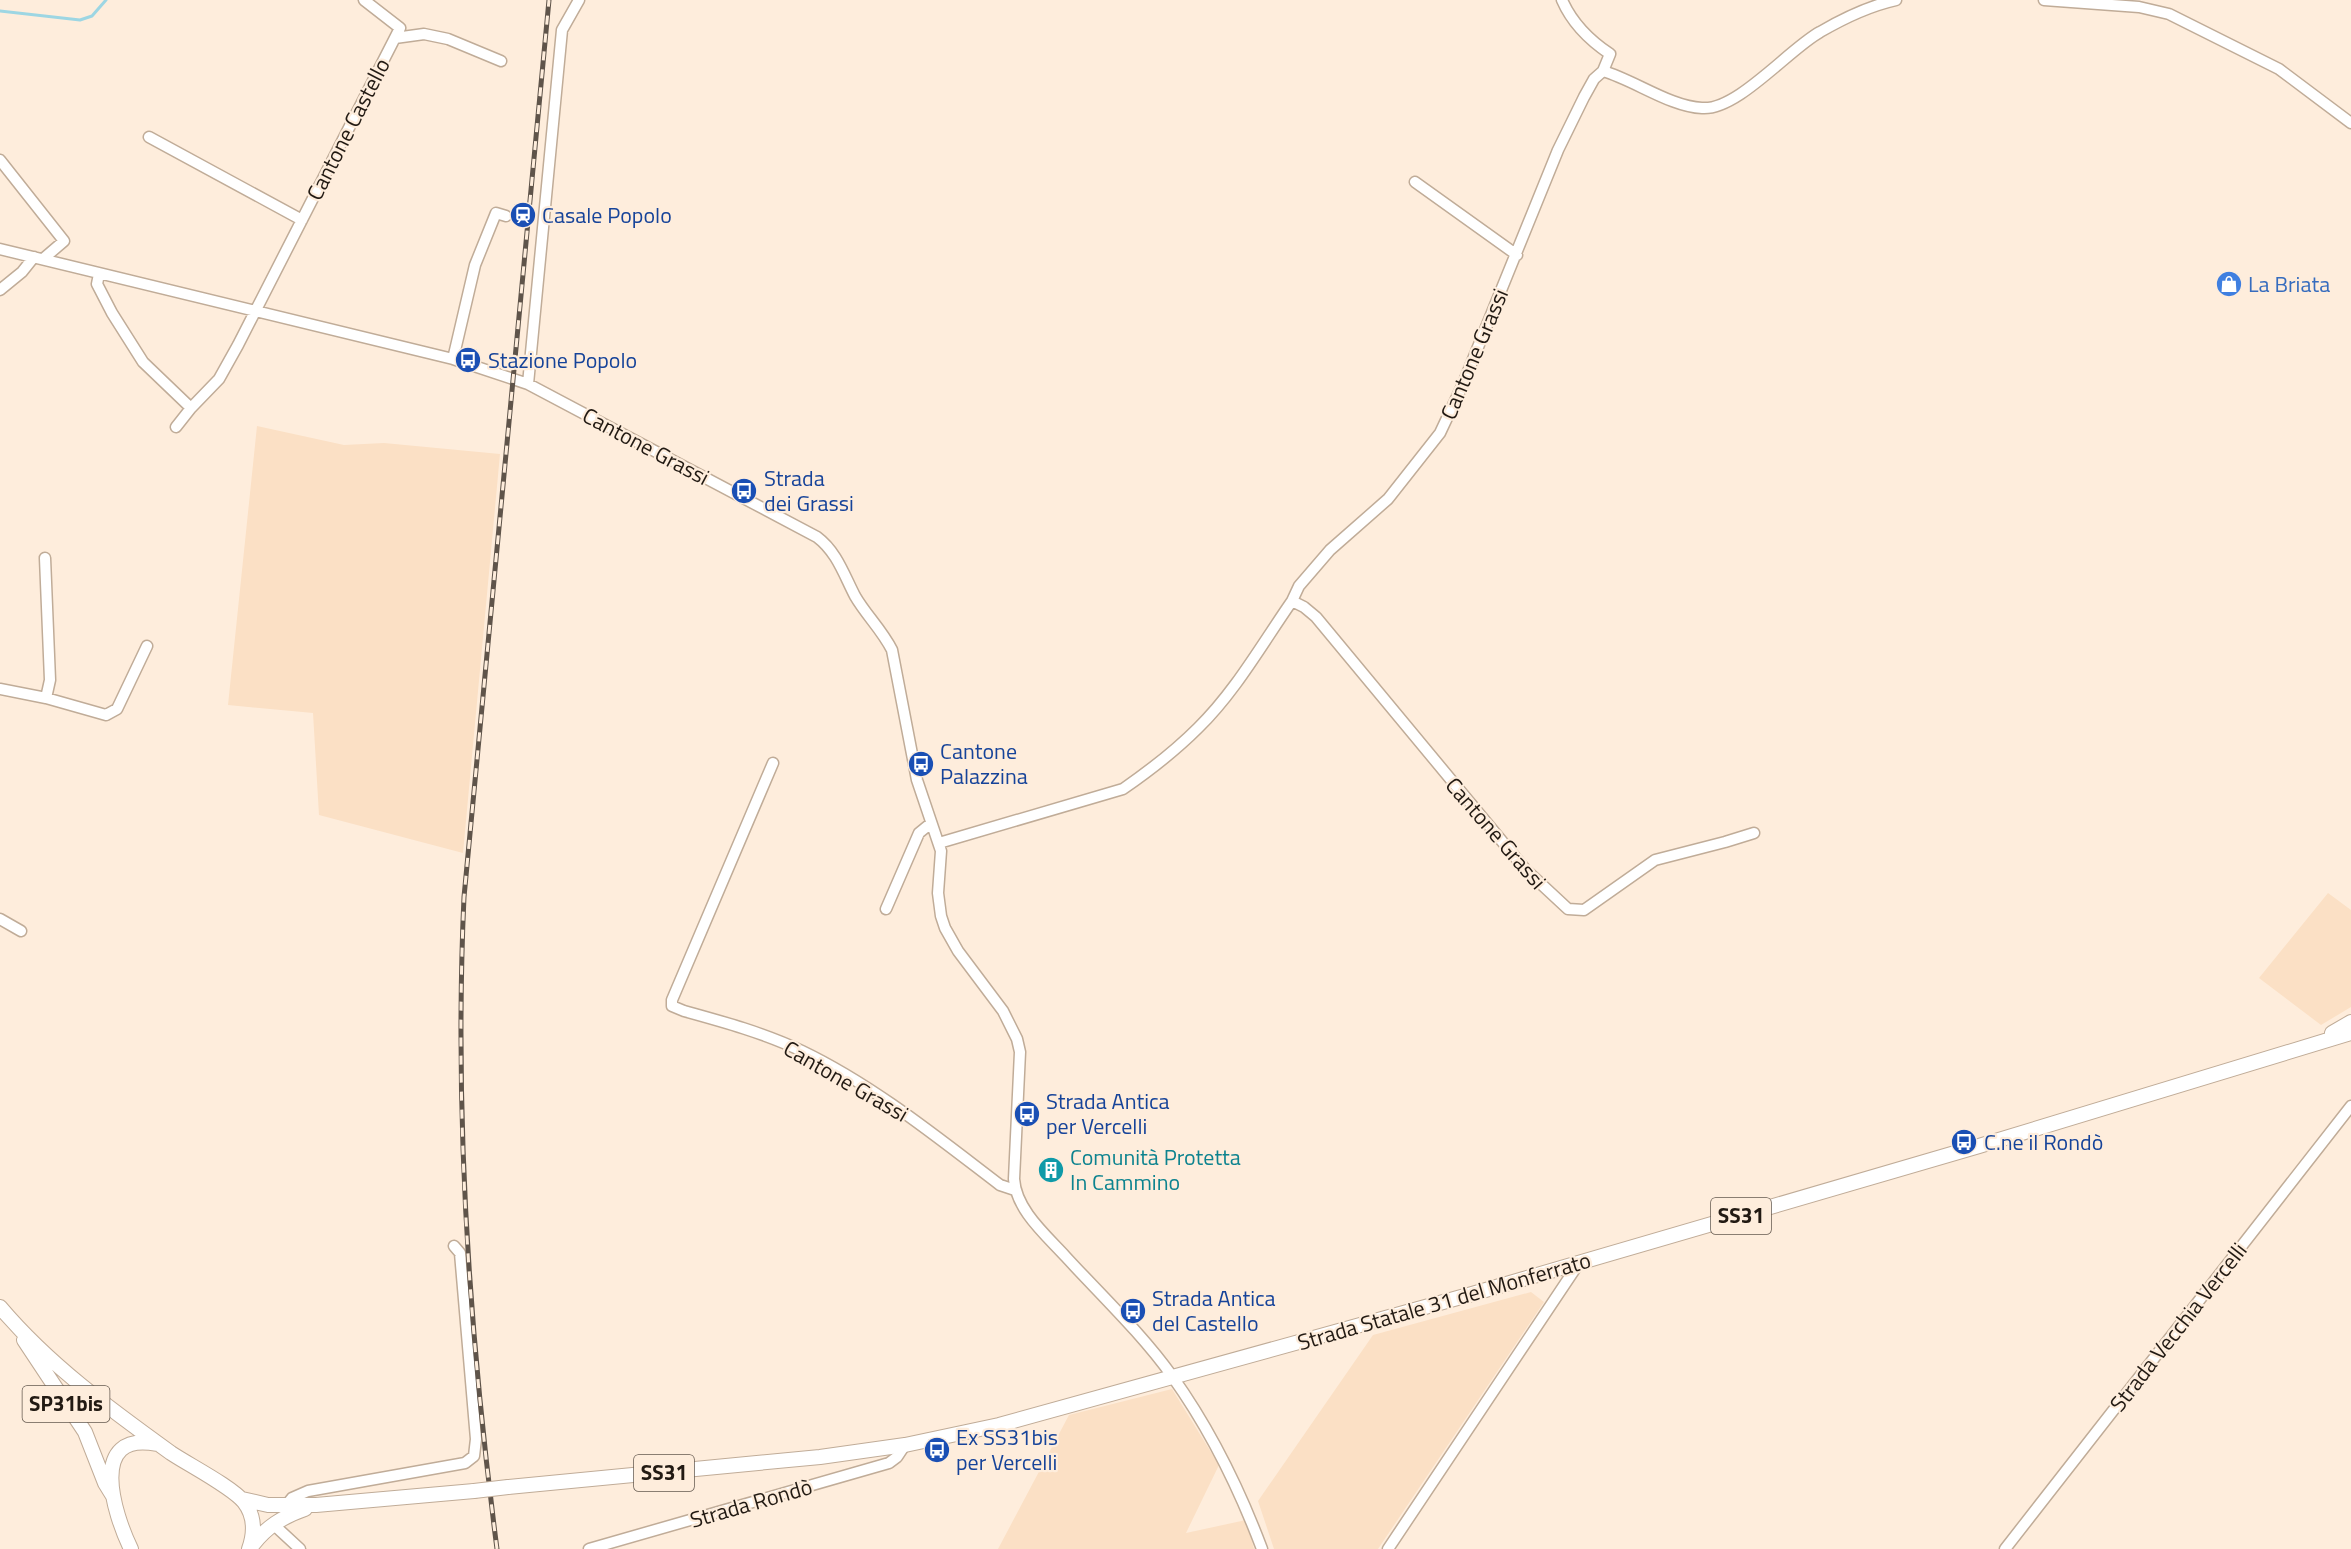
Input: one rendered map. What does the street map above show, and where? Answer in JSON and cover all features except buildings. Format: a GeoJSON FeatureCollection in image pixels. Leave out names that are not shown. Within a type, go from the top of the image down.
{"type":"FeatureCollection","features":[{"type":"Feature","properties":{"kind":"main road","name":"Strada Statale 31 del Monferrato"},"geometry":{"type":"LineString","coordinates":[[2307,1048],[2351,1022]]}},
{"type":"Feature","properties":{"kind":"main road","name":"Strada Statale 31 del Monferrato"},"geometry":{"type":"LineString","coordinates":[[242,1499],[255,1503],[316,1505],[474,1491],[820,1457],[905,1445],[999,1425],[1579,1263],[2307,1048],[2351,1033]]}},
{"type":"Feature","properties":{"kind":"main road","name":"SP31bis"},"geometry":{"type":"LineString","coordinates":[[0,1307],[85,1432],[105,1483],[113,1496]]}},
{"type":"Feature","properties":{"kind":"main road","name":"SP31bis"},"geometry":{"type":"LineString","coordinates":[[10,1319],[88,1393],[159,1444]]}},
{"type":"Feature","properties":{"kind":"main road"},"geometry":{"type":"LineString","coordinates":[[131,1549],[122,1531],[113,1496],[111,1467],[119,1452],[133,1443],[142,1441],[159,1444],[242,1499],[251,1511],[253,1520],[253,1538],[250,1549]]}},
{"type":"Feature","properties":{"kind":"main road","name":"Strada Statale 31 del Monferrato"},"geometry":{"type":"LineString","coordinates":[[250,1549],[260,1536],[276,1522],[316,1505]]}},
{"type":"Feature","properties":{"kind":"street","name":"Cantone Castello"},"geometry":{"type":"LineString","coordinates":[[176,427],[219,380],[400,28],[364,0]]}},
{"type":"Feature","properties":{"kind":"street"},"geometry":{"type":"LineString","coordinates":[[0,249],[453,359],[524,382],[562,30],[579,0]]}},
{"type":"Feature","properties":{"kind":"street"},"geometry":{"type":"LineString","coordinates":[[1562,0],[1568,15],[1578,27],[1610,54],[1603,71],[1620,76],[1686,106],[1717,108],[1732,99],[1818,32],[1872,6],[1896,0]]}},
{"type":"Feature","properties":{"kind":"street"},"geometry":{"type":"LineString","coordinates":[[2044,0],[2139,7],[2169,14],[2279,69],[2351,123]]}},
{"type":"Feature","properties":{"kind":"street","name":"Cantone Castello"},"geometry":{"type":"LineString","coordinates":[[395,38],[424,34],[448,39],[501,61]]}},
{"type":"Feature","properties":{"kind":"street","name":"Cantone Grassi"},"geometry":{"type":"LineString","coordinates":[[939,843],[1123,789],[1199,727],[1228,693],[1292,602],[1299,586],[1330,550],[1388,499],[1440,433],[1517,255],[1558,150],[1594,79],[1603,71]]}},
{"type":"Feature","properties":{"kind":"street","name":"Cantone Castello"},"geometry":{"type":"LineString","coordinates":[[149,137],[302,220]]}},
{"type":"Feature","properties":{"kind":"street"},"geometry":{"type":"LineString","coordinates":[[0,160],[64,241],[38,258],[0,290]]}},
{"type":"Feature","properties":{"kind":"street"},"geometry":{"type":"LineString","coordinates":[[1415,182],[1517,255]]}},
{"type":"Feature","properties":{"kind":"street"},"geometry":{"type":"LineString","coordinates":[[453,359],[475,265],[496,213],[506,216]]}},
{"type":"Feature","properties":{"kind":"street"},"geometry":{"type":"LineString","coordinates":[[99,274],[97,284],[112,313],[143,362],[191,408]]}},
{"type":"Feature","properties":{"kind":"street","name":"Cantone Grassi"},"geometry":{"type":"LineString","coordinates":[[524,382],[818,537],[826,543],[855,595],[883,633],[892,650],[897,670],[916,780],[930,824],[939,843],[942,858],[939,905],[945,928],[958,951],[1003,1011],[1017,1039],[1020,1052],[1015,1190],[1000,1185],[874,1093],[803,1051],[672,1005],[672,1000],[773,763]]}},
{"type":"Feature","properties":{"kind":"street"},"geometry":{"type":"LineString","coordinates":[[45,558],[50,680],[46,698]]}},
{"type":"Feature","properties":{"kind":"street","name":"Cantone Grassi"},"geometry":{"type":"LineString","coordinates":[[1292,602],[1304,607],[1316,617],[1524,869],[1568,909],[1584,910],[1655,860],[1754,833]]}},
{"type":"Feature","properties":{"kind":"street"},"geometry":{"type":"LineString","coordinates":[[0,689],[46,698],[106,715],[117,709],[147,646]]}},
{"type":"Feature","properties":{"kind":"street"},"geometry":{"type":"LineString","coordinates":[[886,909],[919,832],[930,824]]}},
{"type":"Feature","properties":{"kind":"street"},"geometry":{"type":"LineString","coordinates":[[0,920],[21,931]]}},
{"type":"Feature","properties":{"kind":"street","name":"Strada Vecchia Vercelli"},"geometry":{"type":"LineString","coordinates":[[2005,1549],[2351,1106]]}},
{"type":"Feature","properties":{"kind":"street"},"geometry":{"type":"LineString","coordinates":[[1015,1190],[1025,1210],[1172,1376],[1217,1446],[1262,1549]]}},
{"type":"Feature","properties":{"kind":"street"},"geometry":{"type":"LineString","coordinates":[[300,1549],[276,1522],[285,1505],[292,1498],[308,1491],[465,1463],[474,1456],[476,1438],[460,1253],[454,1246]]}},
{"type":"Feature","properties":{"kind":"street"},"geometry":{"type":"LineString","coordinates":[[1388,1549],[1579,1263]]}},
{"type":"Feature","properties":{"kind":"street","name":"Strada Rondò"},"geometry":{"type":"LineString","coordinates":[[589,1549],[889,1463],[897,1457],[905,1445]]}},
{"type":"Feature","properties":{"kind":"shaded area"},"geometry":{"type":"Polygon","coordinates":[[[257,426],[344,445],[384,443],[500,454],[463,853],[319,815],[313,713],[228,705],[257,426]]]}},
{"type":"Feature","properties":{"kind":"shaded area"},"geometry":{"type":"Polygon","coordinates":[[[2328,893],[2351,910],[2351,1007],[2321,1025],[2259,978],[2328,893]]]}},
{"type":"Feature","properties":{"kind":"shaded area"},"geometry":{"type":"Polygon","coordinates":[[[1531,1292],[1544,1302],[1378,1549],[1274,1549],[1258,1501],[1373,1335],[1531,1292]]]}},
{"type":"Feature","properties":{"kind":"shaded area"},"geometry":{"type":"Polygon","coordinates":[[[1172,1389],[1219,1465],[1186,1533],[1246,1520],[1254,1549],[998,1549],[1069,1415],[1172,1389]]]}},
{"type":"Feature","properties":{"kind":"waterway"},"geometry":{"type":"LineString","coordinates":[[0,11],[80,20],[92,16],[106,0]]}},
{"type":"Feature","properties":{"kind":"railway"},"geometry":{"type":"LineString","coordinates":[[497,1549],[479,1387],[466,1224],[461,979],[464,897],[549,0]]}},
{"type":"Feature","properties":{"kind":"place","name":"Casale Popolo"},"geometry":{"type":"Point","coordinates":[523,215]}},
{"type":"Feature","properties":{"kind":"place","name":"La Briata"},"geometry":{"type":"Point","coordinates":[2229,284]}},
{"type":"Feature","properties":{"kind":"place","name":"Stazione Popolo"},"geometry":{"type":"Point","coordinates":[468,360]}},
{"type":"Feature","properties":{"kind":"place","name":"Strada dei Grassi"},"geometry":{"type":"Point","coordinates":[744,491]}},
{"type":"Feature","properties":{"kind":"place","name":"Cantone Palazzina"},"geometry":{"type":"Point","coordinates":[921,764]}},
{"type":"Feature","properties":{"kind":"place","name":"Strada Antica per Vercelli"},"geometry":{"type":"Point","coordinates":[1027,1114]}},
{"type":"Feature","properties":{"kind":"place","name":"C.ne il Rondò"},"geometry":{"type":"Point","coordinates":[1964,1142]}},
{"type":"Feature","properties":{"kind":"place","name":"Comunità Protetta In Cammino"},"geometry":{"type":"Point","coordinates":[1051,1170]}},
{"type":"Feature","properties":{"kind":"place","name":"Strada Antica del Castello"},"geometry":{"type":"Point","coordinates":[1133,1311]}},
{"type":"Feature","properties":{"kind":"place","name":"Ex SS31bis per Vercelli"},"geometry":{"type":"Point","coordinates":[937,1450]}}]}
